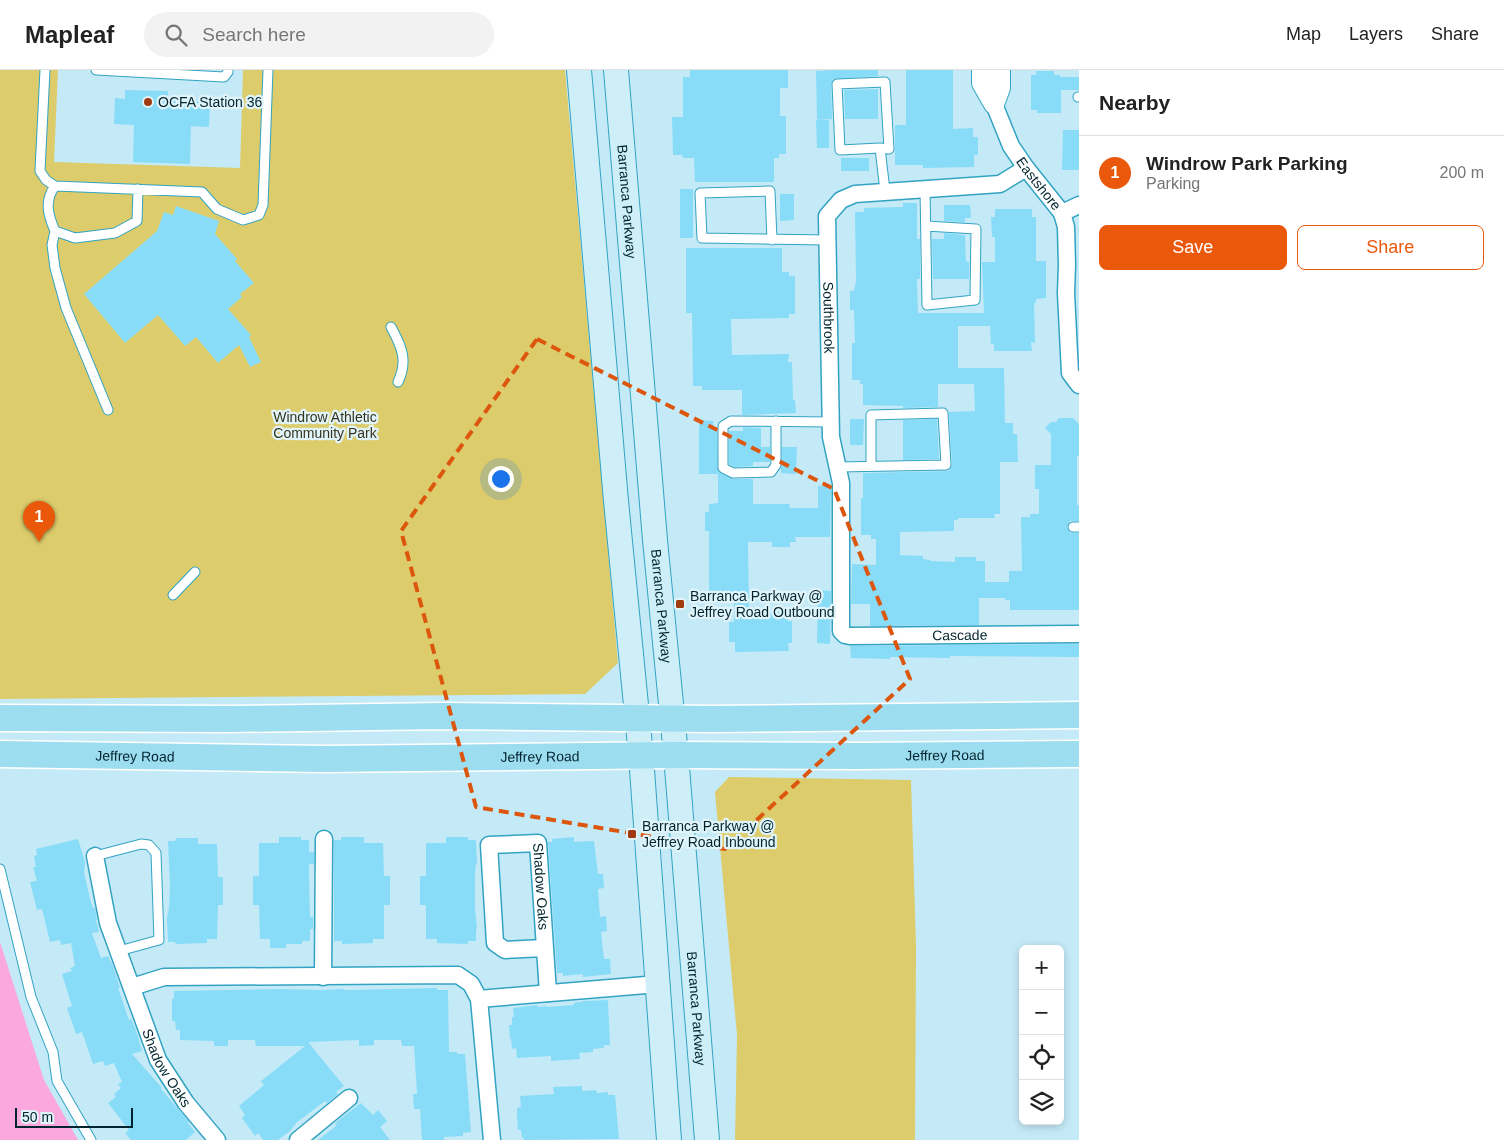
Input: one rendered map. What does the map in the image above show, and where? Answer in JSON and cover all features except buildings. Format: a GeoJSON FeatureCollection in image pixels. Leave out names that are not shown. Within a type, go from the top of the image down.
{"type":"FeatureCollection","features":[{"type":"Feature","properties":{"kind":"main road"},"geometry":{"type":"LineString","coordinates":[[579,70],[616,501],[641,756],[669,1140]]}},
{"type":"Feature","properties":{"kind":"main road","name":"Barranca Parkway"},"geometry":{"type":"LineString","coordinates":[[616,70],[654,540],[676,755],[707,1140]]}},
{"type":"Feature","properties":{"kind":"main road"},"geometry":{"type":"LineString","coordinates":[[0,718],[229,719],[445,716],[672,718],[1079,715]]}},
{"type":"Feature","properties":{"kind":"main road","name":"Jeffrey Road"},"geometry":{"type":"LineString","coordinates":[[0,754],[325,760],[676,755],[1079,754]]}},
{"type":"Feature","properties":{"kind":"street","name":"Eastshore"},"geometry":{"type":"LineString","coordinates":[[982,70],[982,83],[994,104],[1011,146],[1062,213],[1066,227],[1066,293],[1070,373],[1079,386]]}},
{"type":"Feature","properties":{"kind":"street"},"geometry":{"type":"LineString","coordinates":[[994,104],[1000,88],[1000,70]]}},
{"type":"Feature","properties":{"kind":"street","name":"Southbrook"},"geometry":{"type":"LineString","coordinates":[[841,631],[841,483],[831,438],[830,422],[828,216],[841,200],[855,194],[1000,184],[1026,168]]}},
{"type":"Feature","properties":{"kind":"street"},"geometry":{"type":"LineString","coordinates":[[1062,213],[1079,204]]}},
{"type":"Feature","properties":{"kind":"street","name":"Cascade"},"geometry":{"type":"LineString","coordinates":[[841,631],[845,635],[850,636],[1079,634]]}},
{"type":"Feature","properties":{"kind":"street"},"geometry":{"type":"LineString","coordinates":[[323,976],[324,839]]}},
{"type":"Feature","properties":{"kind":"street","name":"Shadow Oaks"},"geometry":{"type":"LineString","coordinates":[[544,948],[504,950],[494,943],[490,845],[538,843],[548,993]]}},
{"type":"Feature","properties":{"kind":"street","name":"Shadow Oaks"},"geometry":{"type":"LineString","coordinates":[[95,856],[108,923],[158,1060],[186,1103],[217,1140]]}},
{"type":"Feature","properties":{"kind":"street"},"geometry":{"type":"LineString","coordinates":[[132,987],[164,977],[458,975],[471,984],[479,999],[492,1140]]}},
{"type":"Feature","properties":{"kind":"street"},"geometry":{"type":"LineString","coordinates":[[479,999],[658,984]]}},
{"type":"Feature","properties":{"kind":"street"},"geometry":{"type":"LineString","coordinates":[[298,1140],[349,1098]]}},
{"type":"Feature","properties":{"kind":"lane"},"geometry":{"type":"LineString","coordinates":[[45,70],[40,172],[46,180],[55,186],[202,192],[217,209],[243,220],[259,215],[263,206],[268,70]]}},
{"type":"Feature","properties":{"kind":"lane"},"geometry":{"type":"LineString","coordinates":[[96,70],[224,76],[228,70]]}},
{"type":"Feature","properties":{"kind":"lane"},"geometry":{"type":"LineString","coordinates":[[885,82],[889,149],[880,148],[840,150],[837,84],[885,82]]}},
{"type":"Feature","properties":{"kind":"lane"},"geometry":{"type":"LineString","coordinates":[[880,148],[885,192]]}},
{"type":"Feature","properties":{"kind":"lane"},"geometry":{"type":"LineString","coordinates":[[55,186],[48,194],[49,216],[55,231],[52,245],[55,268],[66,308],[108,410]]}},
{"type":"Feature","properties":{"kind":"lane"},"geometry":{"type":"LineString","coordinates":[[55,231],[75,238],[115,233],[137,221],[138,189]]}},
{"type":"Feature","properties":{"kind":"lane"},"geometry":{"type":"LineString","coordinates":[[925,189],[927,305],[975,300],[976,229],[926,226]]}},
{"type":"Feature","properties":{"kind":"lane"},"geometry":{"type":"LineString","coordinates":[[772,240],[770,191],[700,193],[702,238],[772,240],[827,240]]}},
{"type":"Feature","properties":{"kind":"lane"},"geometry":{"type":"LineString","coordinates":[[391,327],[399,340],[402,356],[403,370],[398,382]]}},
{"type":"Feature","properties":{"kind":"lane"},"geometry":{"type":"LineString","coordinates":[[838,467],[946,465],[943,413],[871,415],[871,466]]}},
{"type":"Feature","properties":{"kind":"lane"},"geometry":{"type":"LineString","coordinates":[[776,421],[776,465],[771,472],[733,473],[723,468],[723,426],[731,421],[776,421],[830,422]]}},
{"type":"Feature","properties":{"kind":"lane"},"geometry":{"type":"LineString","coordinates":[[174,595],[195,572]]}},
{"type":"Feature","properties":{"kind":"lane"},"geometry":{"type":"LineString","coordinates":[[95,856],[140,844],[149,845],[156,853],[159,940],[119,951]]}},
{"type":"Feature","properties":{"kind":"lane"},"geometry":{"type":"LineString","coordinates":[[0,869],[31,996],[53,1052],[57,1081],[92,1140]]}},
{"type":"Feature","properties":{"kind":"highlighted area"},"geometry":{"type":"Polygon","coordinates":[[[537,339],[834,489],[910,679],[725,849],[476,807],[401,531],[537,339]]]}},
{"type":"Feature","properties":{"kind":"green space","name":"Windrow Athletic Community Park"},"geometry":{"type":"Polygon","coordinates":[[[0,70],[58,70],[54,162],[240,168],[243,70],[565,70],[618,663],[585,694],[0,699],[0,70]]]}},
{"type":"Feature","properties":{"kind":"green space"},"geometry":{"type":"Polygon","coordinates":[[[729,777],[911,780],[916,946],[915,1140],[735,1140],[737,1035],[715,792],[729,777]]]}},
{"type":"Feature","properties":{"kind":"shaded area"},"geometry":{"type":"Polygon","coordinates":[[[0,942],[44,1080],[78,1140],[0,1140],[0,942]]]}},
{"type":"Feature","properties":{"kind":"place","name":"OCFA Station 36"},"geometry":{"type":"Point","coordinates":[148,102]}},
{"type":"Feature","properties":{"kind":"place","name":"Windrow Park Parking"},"geometry":{"type":"Point","coordinates":[39,542]}},
{"type":"Feature","properties":{"kind":"place","name":"Barranca Parkway @ Jeffrey Road Outbound"},"geometry":{"type":"Point","coordinates":[680,604]}},
{"type":"Feature","properties":{"kind":"place","name":"Barranca Parkway @ Jeffrey Road Inbound"},"geometry":{"type":"Point","coordinates":[632,834]}}]}
